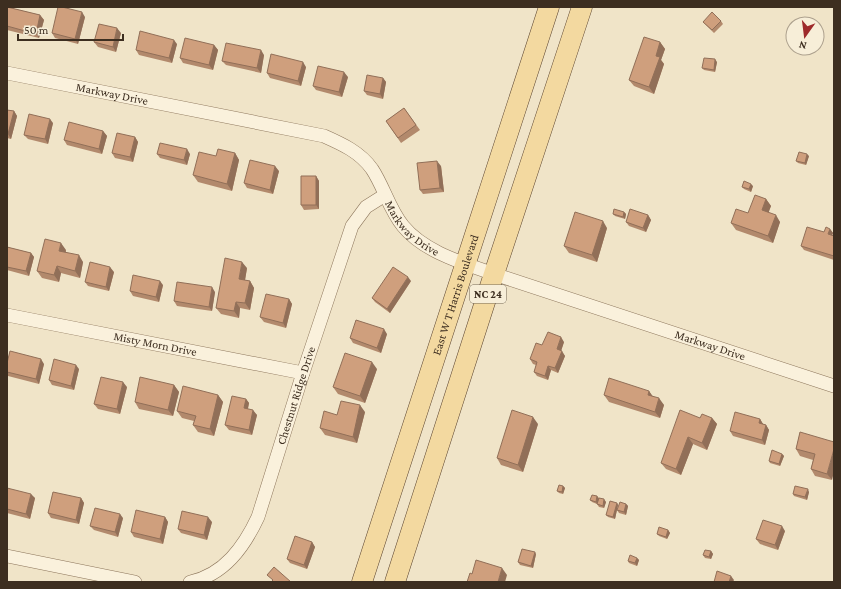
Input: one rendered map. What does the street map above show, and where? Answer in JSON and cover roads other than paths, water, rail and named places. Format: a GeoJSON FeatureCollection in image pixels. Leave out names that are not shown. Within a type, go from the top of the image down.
{"type":"FeatureCollection","features":[{"type":"Feature","properties":{"kind":"main road","name":"East W T Harris Boulevard"},"geometry":{"type":"LineString","coordinates":[[362,582],[550,7]]}},
{"type":"Feature","properties":{"kind":"main road","name":"NC 24"},"geometry":{"type":"LineString","coordinates":[[395,582],[582,7]]}},
{"type":"Feature","properties":{"kind":"street","name":"Markway Drive"},"geometry":{"type":"LineString","coordinates":[[7,73],[324,136],[344,145],[360,156],[370,167],[392,210],[403,226],[416,239],[445,255],[494,274],[834,386]]}},
{"type":"Feature","properties":{"kind":"street","name":"Chestnut Ridge Drive"},"geometry":{"type":"LineString","coordinates":[[190,582],[214,572],[231,559],[250,535],[258,517],[303,373],[352,226],[366,208],[385,195]]}},
{"type":"Feature","properties":{"kind":"street","name":"Misty Morn Drive"},"geometry":{"type":"LineString","coordinates":[[7,315],[303,373]]}},
{"type":"Feature","properties":{"kind":"street"},"geometry":{"type":"LineString","coordinates":[[7,556],[135,582]]}}]}
